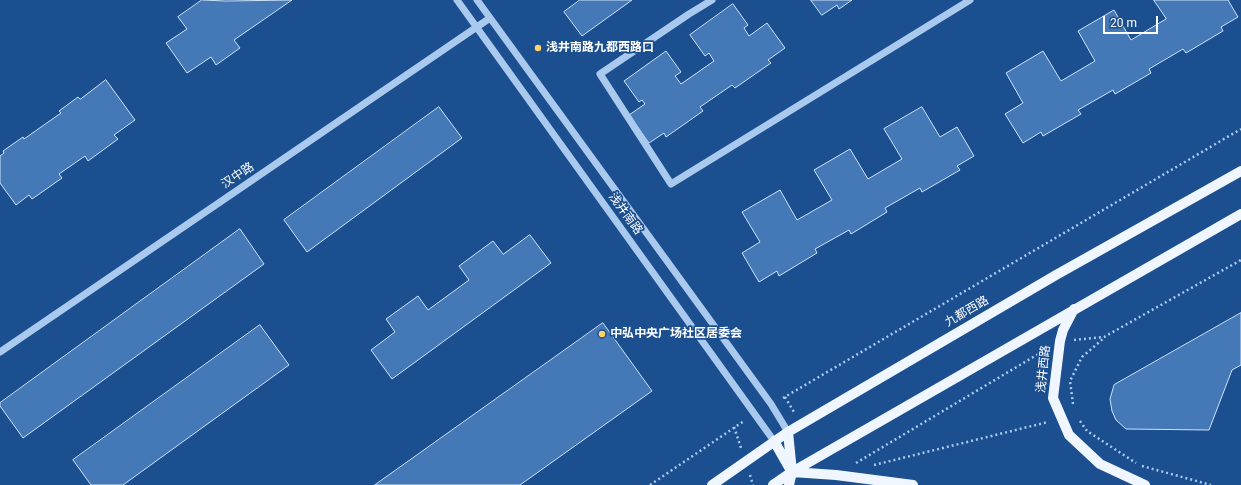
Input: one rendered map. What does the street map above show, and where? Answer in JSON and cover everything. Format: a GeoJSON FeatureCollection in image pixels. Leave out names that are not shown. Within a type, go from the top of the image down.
{"type":"FeatureCollection","features":[{"type":"Feature","properties":{"kind":"main road","name":"九都西路"},"geometry":{"type":"LineString","coordinates":[[712,485],[788,432],[1056,275],[1241,170]]}},
{"type":"Feature","properties":{"kind":"main road"},"geometry":{"type":"LineString","coordinates":[[773,485],[792,472],[1241,214]]}},
{"type":"Feature","properties":{"kind":"main road","name":"浅井西路"},"geometry":{"type":"LineString","coordinates":[[1074,309],[1063,330],[1060,341],[1053,398],[1061,418],[1069,435],[1100,464],[1145,485]]}},
{"type":"Feature","properties":{"kind":"main road"},"geometry":{"type":"LineString","coordinates":[[788,432],[792,472],[789,485]]}},
{"type":"Feature","properties":{"kind":"main road"},"geometry":{"type":"LineString","coordinates":[[774,442],[792,472]]}},
{"type":"Feature","properties":{"kind":"main road"},"geometry":{"type":"LineString","coordinates":[[792,472],[836,474],[913,485]]}},
{"type":"Feature","properties":{"kind":"street","name":"浅井南路"},"geometry":{"type":"LineString","coordinates":[[458,0],[774,442]]}},
{"type":"Feature","properties":{"kind":"street","name":"浅井南路"},"geometry":{"type":"LineString","coordinates":[[477,0],[771,404],[788,432]]}},
{"type":"Feature","properties":{"kind":"street"},"geometry":{"type":"LineString","coordinates":[[712,0],[600,74],[671,184],[970,0]]}},
{"type":"Feature","properties":{"kind":"street","name":"汉中路"},"geometry":{"type":"LineString","coordinates":[[0,352],[490,18]]}},
{"type":"Feature","properties":{"kind":"path"},"geometry":{"type":"LineString","coordinates":[[771,404],[1241,129]]}},
{"type":"Feature","properties":{"kind":"path"},"geometry":{"type":"LineString","coordinates":[[1073,404],[1070,381],[1082,357],[1104,338],[1241,260]]}},
{"type":"Feature","properties":{"kind":"path"},"geometry":{"type":"LineString","coordinates":[[836,474],[1060,341],[1104,338]]}},
{"type":"Feature","properties":{"kind":"path"},"geometry":{"type":"LineString","coordinates":[[785,397],[802,424]]}},
{"type":"Feature","properties":{"kind":"path"},"geometry":{"type":"LineString","coordinates":[[650,485],[755,414]]}},
{"type":"Feature","properties":{"kind":"path"},"geometry":{"type":"LineString","coordinates":[[874,465],[1076,415],[1087,431],[1139,466],[1211,485]]}},
{"type":"Feature","properties":{"kind":"building"},"geometry":{"type":"Polygon","coordinates":[[[202,0],[292,0],[234,40],[240,48],[216,65],[211,57],[187,73],[166,43],[187,29],[178,17],[202,0]]]}},
{"type":"Feature","properties":{"kind":"building"},"geometry":{"type":"Polygon","coordinates":[[[580,0],[632,0],[582,36],[564,12],[580,0]]]}},
{"type":"Feature","properties":{"kind":"building"},"geometry":{"type":"Polygon","coordinates":[[[811,0],[852,0],[839,9],[837,5],[822,15],[811,0]]]}},
{"type":"Feature","properties":{"kind":"building"},"geometry":{"type":"Polygon","coordinates":[[[1154,0],[1228,0],[1238,17],[1221,27],[1223,31],[1186,53],[1183,49],[1149,69],[1151,73],[1115,94],[1113,90],[1078,110],[1081,114],[1043,136],[1041,132],[1023,143],[1005,114],[1023,103],[1006,73],[1043,51],[1061,81],[1095,61],[1078,31],[1114,10],[1131,40],[1166,19],[1154,0]]]}},
{"type":"Feature","properties":{"kind":"building"},"geometry":{"type":"Polygon","coordinates":[[[733,4],[748,25],[744,28],[749,36],[767,23],[785,48],[768,60],[771,63],[735,88],[732,85],[700,107],[703,111],[666,137],[664,133],[649,143],[629,115],[645,104],[642,100],[639,102],[624,81],[666,51],[681,72],[675,76],[681,84],[714,61],[709,53],[705,56],[690,35],[733,4]]]}},
{"type":"Feature","properties":{"kind":"building"},"geometry":{"type":"Polygon","coordinates":[[[106,80],[135,120],[114,135],[118,139],[88,161],[85,156],[59,174],[62,178],[32,199],[29,195],[16,205],[0,183],[0,156],[4,153],[3,151],[23,137],[24,139],[61,113],[59,111],[78,97],[80,99],[106,80]]]}},
{"type":"Feature","properties":{"kind":"building"},"geometry":{"type":"Polygon","coordinates":[[[439,107],[462,138],[307,252],[284,220],[439,107]]]}},
{"type":"Feature","properties":{"kind":"building"},"geometry":{"type":"Polygon","coordinates":[[[922,107],[940,137],[957,127],[974,156],[957,166],[960,170],[922,192],[920,188],[885,208],[887,212],[851,234],[849,230],[815,249],[817,253],[779,276],[777,271],[759,282],[742,253],[760,242],[742,212],[780,190],[797,220],[832,200],[814,170],[850,149],[868,179],[902,159],[884,129],[922,107]]]}},
{"type":"Feature","properties":{"kind":"building"},"geometry":{"type":"Polygon","coordinates":[[[240,229],[264,264],[23,438],[0,406],[0,403],[240,229]]]}},
{"type":"Feature","properties":{"kind":"building"},"geometry":{"type":"Polygon","coordinates":[[[530,235],[551,263],[392,379],[371,350],[395,332],[386,319],[418,296],[428,310],[469,280],[459,266],[493,241],[503,254],[530,235]]]}},
{"type":"Feature","properties":{"kind":"building"},"geometry":{"type":"Polygon","coordinates":[[[1241,313],[1241,365],[1232,370],[1209,430],[1126,429],[1116,420],[1112,411],[1110,399],[1114,385],[1241,313]]]}},
{"type":"Feature","properties":{"kind":"building"},"geometry":{"type":"Polygon","coordinates":[[[603,323],[652,391],[520,485],[375,485],[603,323]]]}},
{"type":"Feature","properties":{"kind":"building"},"geometry":{"type":"Polygon","coordinates":[[[260,325],[289,365],[123,485],[91,485],[73,460],[260,325]]]}},
{"type":"Feature","properties":{"kind":"place","name":"浅井南路九都西路口"},"geometry":{"type":"Point","coordinates":[538,48]}},
{"type":"Feature","properties":{"kind":"place","name":"中弘中央广场社区居委会"},"geometry":{"type":"Point","coordinates":[602,334]}}]}
